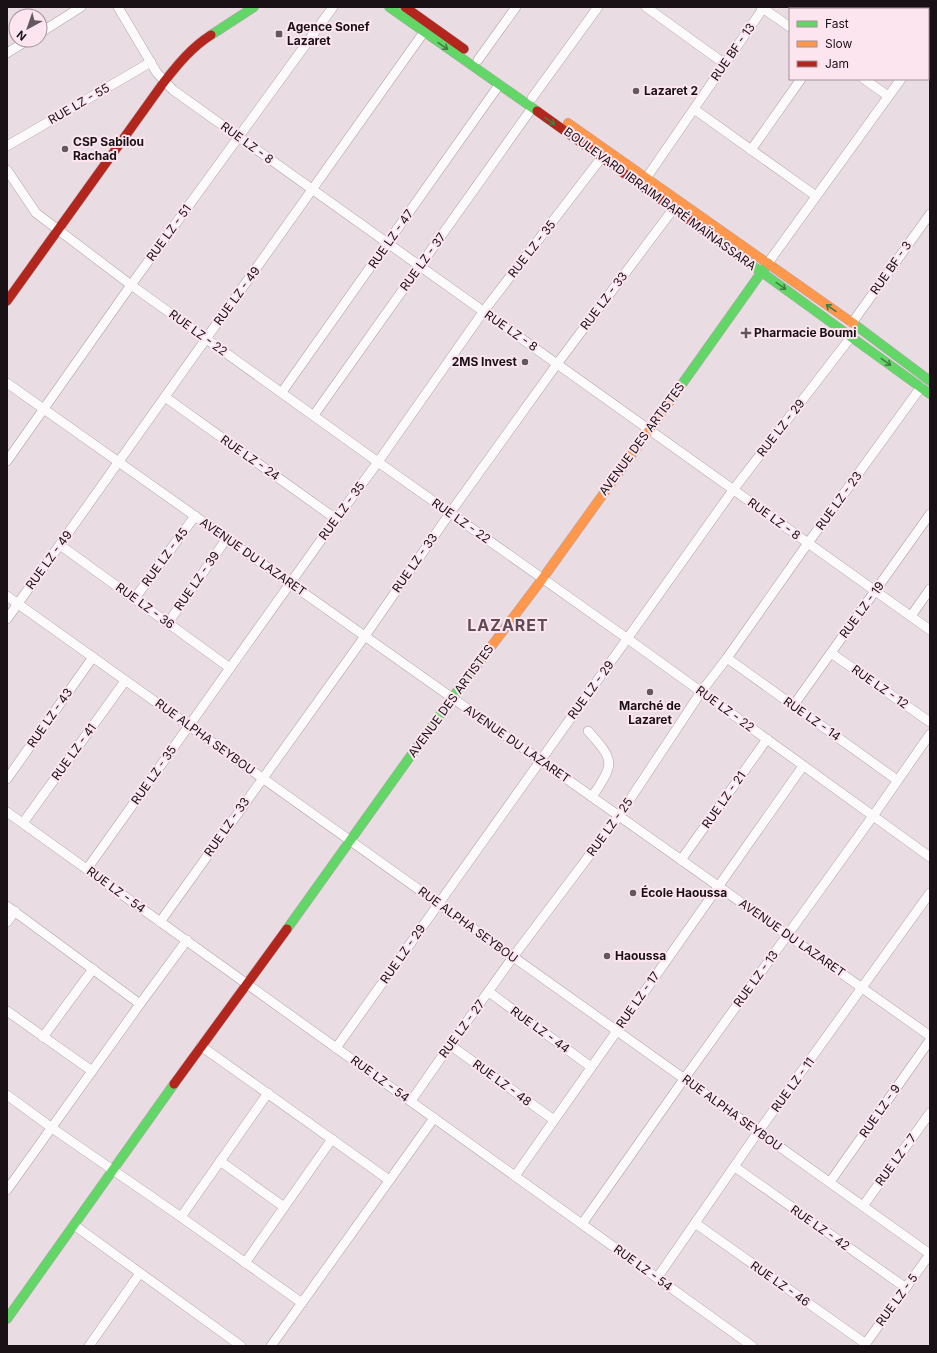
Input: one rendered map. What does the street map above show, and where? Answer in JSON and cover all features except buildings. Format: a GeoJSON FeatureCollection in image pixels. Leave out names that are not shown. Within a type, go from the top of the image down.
{"type":"FeatureCollection","features":[{"type":"Feature","properties":{"kind":"street"},"geometry":{"type":"LineString","coordinates":[[48,27],[81,7]]}},
{"type":"Feature","properties":{"kind":"street","name":"RUE LZ - 8"},"geometry":{"type":"LineString","coordinates":[[118,7],[156,73],[164,82],[312,191],[420,266],[930,630]]}},
{"type":"Feature","properties":{"kind":"street"},"geometry":{"type":"LineString","coordinates":[[9,294],[183,58],[200,42],[254,7]]}},
{"type":"Feature","properties":{"kind":"street","name":"RUE LZ - 51"},"geometry":{"type":"LineString","coordinates":[[7,461],[131,285],[333,7]]}},
{"type":"Feature","properties":{"kind":"street","name":"BOULEVARD IBRAIM BARÉ MAÏNASSARA"},"geometry":{"type":"LineString","coordinates":[[389,7],[674,208],[930,394]]}},
{"type":"Feature","properties":{"kind":"street","name":"BOULEVARD IBRAIM BARÉ MAÏNASSARA"},"geometry":{"type":"LineString","coordinates":[[406,7],[478,60],[768,263],[930,381]]}},
{"type":"Feature","properties":{"kind":"street"},"geometry":{"type":"LineString","coordinates":[[478,60],[516,7]]}},
{"type":"Feature","properties":{"kind":"street"},"geometry":{"type":"LineString","coordinates":[[532,98],[598,7]]}},
{"type":"Feature","properties":{"kind":"street"},"geometry":{"type":"LineString","coordinates":[[646,7],[725,64]]}},
{"type":"Feature","properties":{"kind":"street"},"geometry":{"type":"LineString","coordinates":[[763,8],[789,27]]}},
{"type":"Feature","properties":{"kind":"street","name":"RUE BF - 13"},"geometry":{"type":"LineString","coordinates":[[647,177],[763,8]]}},
{"type":"Feature","properties":{"kind":"street","name":"RUE LZ - 49"},"geometry":{"type":"LineString","coordinates":[[7,619],[424,32]]}},
{"type":"Feature","properties":{"kind":"street","name":"RUE LZ - 55"},"geometry":{"type":"LineString","coordinates":[[7,146],[151,62]]}},
{"type":"Feature","properties":{"kind":"street"},"geometry":{"type":"LineString","coordinates":[[751,150],[800,80]]}},
{"type":"Feature","properties":{"kind":"street"},"geometry":{"type":"LineString","coordinates":[[865,80],[888,96]]}},
{"type":"Feature","properties":{"kind":"street"},"geometry":{"type":"LineString","coordinates":[[768,263],[900,80]]}},
{"type":"Feature","properties":{"kind":"street","name":"RUE LZ - 47"},"geometry":{"type":"LineString","coordinates":[[282,392],[499,85]]}},
{"type":"Feature","properties":{"kind":"street","name":"RUE LZ - 37"},"geometry":{"type":"LineString","coordinates":[[314,415],[532,108]]}},
{"type":"Feature","properties":{"kind":"street"},"geometry":{"type":"LineString","coordinates":[[694,109],[816,196]]}},
{"type":"Feature","properties":{"kind":"street","name":"RUE LZ - 35"},"geometry":{"type":"LineString","coordinates":[[87,869],[336,518],[378,462],[483,312],[602,157]]}},
{"type":"Feature","properties":{"kind":"street","name":"RUE LZ - 22"},"geometry":{"type":"LineString","coordinates":[[7,170],[36,213],[131,285],[543,578],[930,857]]}},
{"type":"Feature","properties":{"kind":"street","name":"RUE LZ - 33"},"geometry":{"type":"LineString","coordinates":[[160,922],[365,636],[450,513],[557,364],[674,208]]}},
{"type":"Feature","properties":{"kind":"street","name":"RUE BF - 3"},"geometry":{"type":"LineString","coordinates":[[852,323],[930,214]]}},
{"type":"Feature","properties":{"kind":"street","name":"AVENUE DES ARTISTES"},"geometry":{"type":"LineString","coordinates":[[7,1319],[201,1046],[248,984],[452,698],[543,578],[768,263]]}},
{"type":"Feature","properties":{"kind":"street","name":"RUE LZ - 29"},"geometry":{"type":"LineString","coordinates":[[336,1048],[733,490],[851,337]]}},
{"type":"Feature","properties":{"kind":"street","name":"AVENUE DU LAZARET"},"geometry":{"type":"LineString","coordinates":[[7,383],[930,1036]]}},
{"type":"Feature","properties":{"kind":"street","name":"RUE LZ - 23"},"geometry":{"type":"LineString","coordinates":[[701,692],[921,387]]}},
{"type":"Feature","properties":{"kind":"street","name":"RUE LZ - 24"},"geometry":{"type":"LineString","coordinates":[[165,397],[336,518]]}},
{"type":"Feature","properties":{"kind":"street","name":"RUE LZ - 19"},"geometry":{"type":"LineString","coordinates":[[794,706],[930,514]]}},
{"type":"Feature","properties":{"kind":"street","name":"RUE LZ - 45"},"geometry":{"type":"LineString","coordinates":[[135,598],[195,516]]}},
{"type":"Feature","properties":{"kind":"street","name":"RUE LZ - 39"},"geometry":{"type":"LineString","coordinates":[[168,623],[227,538]]}},
{"type":"Feature","properties":{"kind":"street","name":"RUE LZ - 36"},"geometry":{"type":"LineString","coordinates":[[60,545],[230,668]]}},
{"type":"Feature","properties":{"kind":"street"},"geometry":{"type":"LineString","coordinates":[[911,616],[930,589]]}},
{"type":"Feature","properties":{"kind":"street","name":"RUE ALPHA SEYBOU"},"geometry":{"type":"LineString","coordinates":[[7,596],[930,1254]]}},
{"type":"Feature","properties":{"kind":"street","name":"RUE LZ - 12"},"geometry":{"type":"LineString","coordinates":[[831,653],[930,722]]}},
{"type":"Feature","properties":{"kind":"street","name":"RUE LZ - 43"},"geometry":{"type":"LineString","coordinates":[[7,779],[93,657]]}},
{"type":"Feature","properties":{"kind":"street","name":"RUE LZ - 14"},"geometry":{"type":"LineString","coordinates":[[727,658],[897,780]]}},
{"type":"Feature","properties":{"kind":"street","name":"RUE LZ - 41"},"geometry":{"type":"LineString","coordinates":[[23,823],[125,680]]}},
{"type":"Feature","properties":{"kind":"street","name":"RUE LZ - 25"},"geometry":{"type":"LineString","coordinates":[[513,957],[618,816],[701,692]]}},
{"type":"Feature","properties":{"kind":"street"},"geometry":{"type":"LineString","coordinates":[[588,731],[602,746],[609,761],[606,776],[592,797]]}},
{"type":"Feature","properties":{"kind":"street","name":"RUE LZ - 13"},"geometry":{"type":"LineString","coordinates":[[582,1224],[930,734]]}},
{"type":"Feature","properties":{"kind":"street","name":"RUE LZ - 21"},"geometry":{"type":"LineString","coordinates":[[682,860],[767,739]]}},
{"type":"Feature","properties":{"kind":"street","name":"RUE LZ - 17"},"geometry":{"type":"LineString","coordinates":[[514,1176],[803,766]]}},
{"type":"Feature","properties":{"kind":"street","name":"RUE LZ - 54"},"geometry":{"type":"LineString","coordinates":[[8,816],[23,823],[752,1346]]}},
{"type":"Feature","properties":{"kind":"street","name":"RUE LZ - 11"},"geometry":{"type":"LineString","coordinates":[[657,1278],[758,1132],[930,893]]}},
{"type":"Feature","properties":{"kind":"street"},"geometry":{"type":"LineString","coordinates":[[7,922],[11,908],[140,1004]]}},
{"type":"Feature","properties":{"kind":"street"},"geometry":{"type":"LineString","coordinates":[[9,1185],[52,1128],[187,940]]}},
{"type":"Feature","properties":{"kind":"street","name":"RUE LZ - 27"},"geometry":{"type":"LineString","coordinates":[[411,1101],[513,957]]}},
{"type":"Feature","properties":{"kind":"street"},"geometry":{"type":"LineString","coordinates":[[43,1037],[92,969]]}},
{"type":"Feature","properties":{"kind":"street","name":"RUE LZ - 44"},"geometry":{"type":"LineString","coordinates":[[489,992],[591,1067]]}},
{"type":"Feature","properties":{"kind":"street"},"geometry":{"type":"LineString","coordinates":[[7,1011],[92,1072]]}},
{"type":"Feature","properties":{"kind":"street","name":"RUE LZ - 9"},"geometry":{"type":"LineString","coordinates":[[830,1182],[930,1040]]}},
{"type":"Feature","properties":{"kind":"street","name":"RUE LZ - 48"},"geometry":{"type":"LineString","coordinates":[[450,1045],[554,1120]]}},
{"type":"Feature","properties":{"kind":"street"},"geometry":{"type":"LineString","coordinates":[[201,1046],[389,1180]]}},
{"type":"Feature","properties":{"kind":"street"},"geometry":{"type":"LineString","coordinates":[[181,1217],[268,1093]]}},
{"type":"Feature","properties":{"kind":"street"},"geometry":{"type":"LineString","coordinates":[[7,1095],[302,1303]]}},
{"type":"Feature","properties":{"kind":"street","name":"RUE LZ - 7"},"geometry":{"type":"LineString","coordinates":[[863,1206],[930,1113]]}},
{"type":"Feature","properties":{"kind":"street"},"geometry":{"type":"LineString","coordinates":[[271,1346],[434,1118]]}},
{"type":"Feature","properties":{"kind":"street"},"geometry":{"type":"LineString","coordinates":[[245,1262],[332,1138]]}},
{"type":"Feature","properties":{"kind":"street"},"geometry":{"type":"LineString","coordinates":[[220,1161],[284,1207]]}},
{"type":"Feature","properties":{"kind":"street","name":"RUE LZ - 42"},"geometry":{"type":"LineString","coordinates":[[734,1167],[906,1288]]}},
{"type":"Feature","properties":{"kind":"street","name":"RUE LZ - 46"},"geometry":{"type":"LineString","coordinates":[[695,1223],[865,1345]]}},
{"type":"Feature","properties":{"kind":"street"},"geometry":{"type":"LineString","coordinates":[[74,1225],[242,1346]]}},
{"type":"Feature","properties":{"kind":"street","name":"RUE LZ - 5"},"geometry":{"type":"LineString","coordinates":[[865,1345],[930,1254]]}},
{"type":"Feature","properties":{"kind":"street"},"geometry":{"type":"LineString","coordinates":[[89,1346],[140,1273]]}},
{"type":"Feature","properties":{"kind":"traffic: fast"},"geometry":{"type":"LineString","coordinates":[[211,35],[254,7]]}},
{"type":"Feature","properties":{"kind":"traffic: fast"},"geometry":{"type":"LineString","coordinates":[[389,7],[537,111]]}},
{"type":"Feature","properties":{"kind":"traffic: fast"},"geometry":{"type":"LineString","coordinates":[[713,237],[930,394]]}},
{"type":"Feature","properties":{"kind":"traffic: fast"},"geometry":{"type":"LineString","coordinates":[[670,401],[768,263]]}},
{"type":"Feature","properties":{"kind":"traffic: fast"},"geometry":{"type":"LineString","coordinates":[[854,324],[930,381]]}},
{"type":"Feature","properties":{"kind":"traffic: fast"},"geometry":{"type":"LineString","coordinates":[[287,929],[452,698],[484,656]]}},
{"type":"Feature","properties":{"kind":"traffic: fast"},"geometry":{"type":"LineString","coordinates":[[7,1319],[174,1084]]}},
{"type":"Feature","properties":{"kind":"traffic: slow"},"geometry":{"type":"LineString","coordinates":[[568,123],[854,324]]}},
{"type":"Feature","properties":{"kind":"traffic: slow"},"geometry":{"type":"LineString","coordinates":[[484,656],[543,578],[670,401]]}},
{"type":"Feature","properties":{"kind":"traffic: jam"},"geometry":{"type":"LineString","coordinates":[[405,7],[464,49]]}},
{"type":"Feature","properties":{"kind":"traffic: jam"},"geometry":{"type":"LineString","coordinates":[[7,301],[164,82],[191,50],[211,35]]}},
{"type":"Feature","properties":{"kind":"traffic: jam"},"geometry":{"type":"LineString","coordinates":[[537,111],[713,237]]}},
{"type":"Feature","properties":{"kind":"traffic: jam"},"geometry":{"type":"LineString","coordinates":[[174,1084],[287,929]]}},
{"type":"Feature","properties":{"kind":"place","name":"Agence Sonef Lazaret"},"geometry":{"type":"Point","coordinates":[279,34]}},
{"type":"Feature","properties":{"kind":"place","name":"Lazaret 2"},"geometry":{"type":"Point","coordinates":[636,91]}},
{"type":"Feature","properties":{"kind":"place","name":"CSP Sabilou Rachad"},"geometry":{"type":"Point","coordinates":[65,149]}},
{"type":"Feature","properties":{"kind":"place","name":"Pharmacie Boumi"},"geometry":{"type":"Point","coordinates":[746,333]}},
{"type":"Feature","properties":{"kind":"place","name":"2MS Invest"},"geometry":{"type":"Point","coordinates":[525,362]}},
{"type":"Feature","properties":{"kind":"place","name":"Marché de Lazaret"},"geometry":{"type":"Point","coordinates":[650,692]}},
{"type":"Feature","properties":{"kind":"place","name":"École Haoussa"},"geometry":{"type":"Point","coordinates":[633,893]}},
{"type":"Feature","properties":{"kind":"place","name":"Haoussa"},"geometry":{"type":"Point","coordinates":[607,956]}},
{"type":"Feature","properties":{"kind":"district","name":"LAZARET"},"geometry":{"type":"Point","coordinates":[508,625]}}]}
